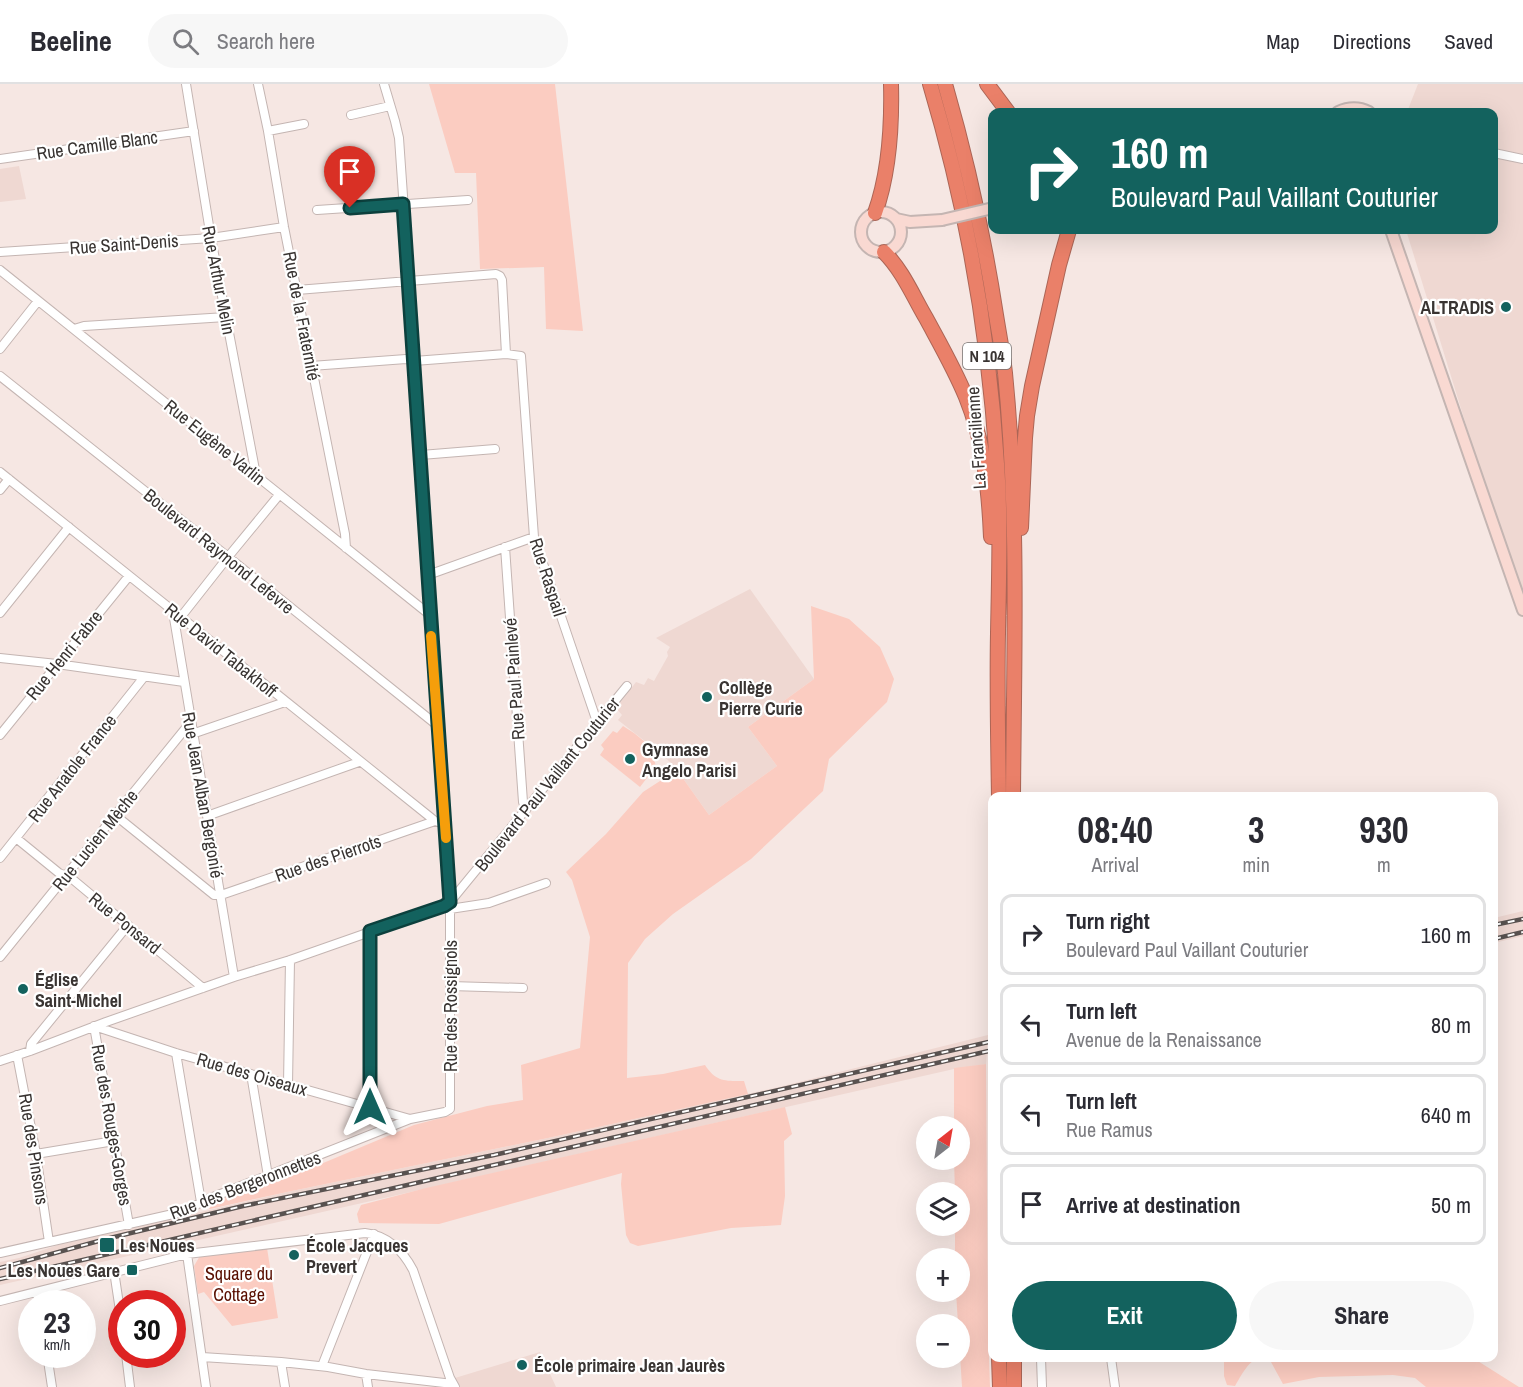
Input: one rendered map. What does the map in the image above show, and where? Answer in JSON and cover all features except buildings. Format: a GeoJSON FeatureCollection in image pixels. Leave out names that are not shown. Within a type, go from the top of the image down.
{"type":"FeatureCollection","features":[{"type":"Feature","properties":{"kind":"highway"},"geometry":{"type":"LineString","coordinates":[[875,213],[881,197],[886,169],[891,122],[891,84]]}},
{"type":"Feature","properties":{"kind":"highway","name":"La Francilienne"},"geometry":{"type":"LineString","coordinates":[[930,84],[962,206],[991,381],[999,505],[999,792]]}},
{"type":"Feature","properties":{"kind":"highway","name":"La Francilienne"},"geometry":{"type":"LineString","coordinates":[[945,84],[974,196],[1005,372],[1015,585],[1013,792]]}},
{"type":"Feature","properties":{"kind":"highway"},"geometry":{"type":"LineString","coordinates":[[987,84],[1005,108]]}},
{"type":"Feature","properties":{"kind":"highway"},"geometry":{"type":"LineString","coordinates":[[1015,585],[1020,580],[1027,416],[1059,265],[1068,234]]}},
{"type":"Feature","properties":{"kind":"highway"},"geometry":{"type":"LineString","coordinates":[[884,252],[895,263],[945,354],[966,397],[980,440],[986,481],[994,613],[998,633]]}},
{"type":"Feature","properties":{"kind":"highway"},"geometry":{"type":"LineString","coordinates":[[999,1362],[1000,1387]]}},
{"type":"Feature","properties":{"kind":"highway"},"geometry":{"type":"LineString","coordinates":[[1014,1362],[1014,1387]]}},
{"type":"Feature","properties":{"kind":"street","name":"Rue Arthur Melin"},"geometry":{"type":"LineString","coordinates":[[186,84],[211,238],[256,475]]}},
{"type":"Feature","properties":{"kind":"street","name":"Rue de la Fraternité"},"geometry":{"type":"LineString","coordinates":[[258,84],[346,548]]}},
{"type":"Feature","properties":{"kind":"street","name":"Rue des Rossignols"},"geometry":{"type":"LineString","coordinates":[[384,84],[399,138],[429,575],[450,905],[450,1109]]}},
{"type":"Feature","properties":{"kind":"street"},"geometry":{"type":"LineString","coordinates":[[351,115],[390,106]]}},
{"type":"Feature","properties":{"kind":"street"},"geometry":{"type":"LineString","coordinates":[[268,131],[304,124]]}},
{"type":"Feature","properties":{"kind":"street","name":"Rue Camille Blanc"},"geometry":{"type":"LineString","coordinates":[[0,159],[194,131]]}},
{"type":"Feature","properties":{"kind":"street"},"geometry":{"type":"LineString","coordinates":[[1498,154],[1523,159]]}},
{"type":"Feature","properties":{"kind":"street"},"geometry":{"type":"LineString","coordinates":[[317,210],[468,200]]}},
{"type":"Feature","properties":{"kind":"street"},"geometry":{"type":"LineString","coordinates":[[901,234],[915,226],[988,209]]}},
{"type":"Feature","properties":{"kind":"street"},"geometry":{"type":"LineString","coordinates":[[882,212],[889,213],[896,219],[901,228],[901,234],[896,246],[884,252],[871,250],[862,241],[861,227],[869,216],[882,212]]}},
{"type":"Feature","properties":{"kind":"street"},"geometry":{"type":"LineString","coordinates":[[896,219],[910,222],[942,220]]}},
{"type":"Feature","properties":{"kind":"street","name":"Rue Saint-Denis"},"geometry":{"type":"LineString","coordinates":[[0,252],[211,238],[284,227]]}},
{"type":"Feature","properties":{"kind":"street"},"geometry":{"type":"LineString","coordinates":[[1392,234],[1523,610]]}},
{"type":"Feature","properties":{"kind":"street","name":"Rue Eugène Varlin"},"geometry":{"type":"LineString","coordinates":[[0,270],[430,615]]}},
{"type":"Feature","properties":{"kind":"street"},"geometry":{"type":"LineString","coordinates":[[297,290],[496,274],[502,280],[506,354],[414,362],[406,359],[312,366]]}},
{"type":"Feature","properties":{"kind":"street"},"geometry":{"type":"LineString","coordinates":[[0,349],[38,301]]}},
{"type":"Feature","properties":{"kind":"street"},"geometry":{"type":"LineString","coordinates":[[74,328],[226,317]]}},
{"type":"Feature","properties":{"kind":"street","name":"Rue Raspail"},"geometry":{"type":"LineString","coordinates":[[506,354],[521,356],[534,537],[597,722]]}},
{"type":"Feature","properties":{"kind":"street","name":"Boulevard Raymond Lefevre"},"geometry":{"type":"LineString","coordinates":[[0,376],[438,726]]}},
{"type":"Feature","properties":{"kind":"street"},"geometry":{"type":"LineString","coordinates":[[421,455],[495,449]]}},
{"type":"Feature","properties":{"kind":"street","name":"Rue David Tabakhoff"},"geometry":{"type":"LineString","coordinates":[[0,472],[359,762],[435,821],[445,824]]}},
{"type":"Feature","properties":{"kind":"street"},"geometry":{"type":"LineString","coordinates":[[0,490],[9,479]]}},
{"type":"Feature","properties":{"kind":"street"},"geometry":{"type":"LineString","coordinates":[[180,618],[279,495]]}},
{"type":"Feature","properties":{"kind":"street"},"geometry":{"type":"LineString","coordinates":[[0,613],[69,527]]}},
{"type":"Feature","properties":{"kind":"street"},"geometry":{"type":"LineString","coordinates":[[429,575],[534,537]]}},
{"type":"Feature","properties":{"kind":"street","name":"Rue Paul Painlevé"},"geometry":{"type":"LineString","coordinates":[[505,547],[523,802],[526,810]]}},
{"type":"Feature","properties":{"kind":"street","name":"Rue Henri Fabre"},"geometry":{"type":"LineString","coordinates":[[0,735],[129,576]]}},
{"type":"Feature","properties":{"kind":"street","name":"Rue Jean Alban Bergonié"},"geometry":{"type":"LineString","coordinates":[[173,612],[234,977]]}},
{"type":"Feature","properties":{"kind":"street"},"geometry":{"type":"LineString","coordinates":[[0,658],[184,682]]}},
{"type":"Feature","properties":{"kind":"street","name":"Rue Anatole France"},"geometry":{"type":"LineString","coordinates":[[0,858],[144,677]]}},
{"type":"Feature","properties":{"kind":"street","name":"Boulevard Paul Vaillant Couturier"},"geometry":{"type":"LineString","coordinates":[[0,1061],[234,977],[450,905],[627,686]]}},
{"type":"Feature","properties":{"kind":"street"},"geometry":{"type":"LineString","coordinates":[[192,734],[285,702]]}},
{"type":"Feature","properties":{"kind":"street","name":"Rue Lucien Mèche"},"geometry":{"type":"LineString","coordinates":[[0,957],[191,724]]}},
{"type":"Feature","properties":{"kind":"street"},"geometry":{"type":"LineString","coordinates":[[207,816],[359,762]]}},
{"type":"Feature","properties":{"kind":"street"},"geometry":{"type":"LineString","coordinates":[[115,815],[213,895],[221,896]]}},
{"type":"Feature","properties":{"kind":"street","name":"Rue des Pierrots"},"geometry":{"type":"LineString","coordinates":[[221,896],[435,821]]}},
{"type":"Feature","properties":{"kind":"street","name":"Rue Ponsard"},"geometry":{"type":"LineString","coordinates":[[16,838],[59,873],[71,878],[203,988]]}},
{"type":"Feature","properties":{"kind":"street"},"geometry":{"type":"LineString","coordinates":[[450,905],[489,903],[546,883]]}},
{"type":"Feature","properties":{"kind":"street"},"geometry":{"type":"LineString","coordinates":[[30,1051],[31,1044],[128,925]]}},
{"type":"Feature","properties":{"kind":"street"},"geometry":{"type":"LineString","coordinates":[[370,931],[370,1107]]}},
{"type":"Feature","properties":{"kind":"street"},"geometry":{"type":"LineString","coordinates":[[288,1085],[290,960]]}},
{"type":"Feature","properties":{"kind":"street"},"geometry":{"type":"LineString","coordinates":[[450,986],[523,988]]}},
{"type":"Feature","properties":{"kind":"street","name":"Rue des Oiseaux"},"geometry":{"type":"LineString","coordinates":[[94,1026],[176,1053],[410,1119]]}},
{"type":"Feature","properties":{"kind":"street","name":"Rue des Rouges-Gorges"},"geometry":{"type":"LineString","coordinates":[[94,1026],[129,1225]]}},
{"type":"Feature","properties":{"kind":"street"},"geometry":{"type":"LineString","coordinates":[[176,1053],[201,1202]]}},
{"type":"Feature","properties":{"kind":"street","name":"Rue des Pinsons"},"geometry":{"type":"LineString","coordinates":[[17,1055],[36,1154],[49,1242]]}},
{"type":"Feature","properties":{"kind":"street"},"geometry":{"type":"LineString","coordinates":[[251,1074],[268,1176]]}},
{"type":"Feature","properties":{"kind":"street","name":"Rue des Bergeronnettes"},"geometry":{"type":"LineString","coordinates":[[0,1253],[182,1212],[201,1202],[410,1119],[450,1109]]}},
{"type":"Feature","properties":{"kind":"street"},"geometry":{"type":"LineString","coordinates":[[36,1154],[114,1141]]}},
{"type":"Feature","properties":{"kind":"street"},"geometry":{"type":"LineString","coordinates":[[45,1290],[187,1254],[365,1233],[379,1235],[392,1243],[407,1258],[413,1270],[454,1386]]}},
{"type":"Feature","properties":{"kind":"street"},"geometry":{"type":"LineString","coordinates":[[322,1366],[374,1234]]}},
{"type":"Feature","properties":{"kind":"street"},"geometry":{"type":"LineString","coordinates":[[187,1254],[206,1387]]}},
{"type":"Feature","properties":{"kind":"street"},"geometry":{"type":"LineString","coordinates":[[114,1271],[117,1290]]}},
{"type":"Feature","properties":{"kind":"street"},"geometry":{"type":"LineString","coordinates":[[0,1301],[18,1297]]}},
{"type":"Feature","properties":{"kind":"street"},"geometry":{"type":"LineString","coordinates":[[202,1357],[322,1366],[454,1386]]}},
{"type":"Feature","properties":{"kind":"street"},"geometry":{"type":"LineString","coordinates":[[281,1362],[285,1387]]}},
{"type":"Feature","properties":{"kind":"street"},"geometry":{"type":"LineString","coordinates":[[1041,1362],[1042,1387]]}},
{"type":"Feature","properties":{"kind":"street"},"geometry":{"type":"LineString","coordinates":[[1111,1362],[1114,1387]]}},
{"type":"Feature","properties":{"kind":"street"},"geometry":{"type":"LineString","coordinates":[[49,1368],[52,1387]]}},
{"type":"Feature","properties":{"kind":"street"},"geometry":{"type":"LineString","coordinates":[[128,1368],[130,1387]]}},
{"type":"Feature","properties":{"kind":"street"},"geometry":{"type":"LineString","coordinates":[[366,1374],[368,1387]]}},
{"type":"Feature","properties":{"kind":"shaded area"},"geometry":{"type":"Polygon","coordinates":[[[1418,84],[1523,84],[1523,599],[1503,545],[1407,234],[1498,234],[1498,108],[1409,108],[1418,84]]]}},
{"type":"Feature","properties":{"kind":"shaded area"},"geometry":{"type":"Polygon","coordinates":[[[19,166],[26,199],[0,202],[0,169],[19,166]]]}},
{"type":"Feature","properties":{"kind":"shaded area","name":"Collège Pierre Curie"},"geometry":{"type":"Polygon","coordinates":[[[750,589],[814,679],[748,727],[777,766],[709,815],[665,757],[618,720],[622,715],[616,708],[636,682],[644,685],[648,678],[654,681],[668,656],[667,652],[670,647],[656,638],[750,589]]]}},
{"type":"Feature","properties":{"kind":"shaded area"},"geometry":{"type":"Polygon","coordinates":[[[1523,911],[1523,936],[1498,942],[1498,917],[1523,911]]]}},
{"type":"Feature","properties":{"kind":"shaded area"},"geometry":{"type":"Polygon","coordinates":[[[988,1035],[986,1064],[954,1069],[0,1285],[0,1262],[58,1245],[287,1192],[779,1087],[988,1035]]]}},
{"type":"Feature","properties":{"kind":"shaded area","name":"École primaire Jean Jaurès"},"geometry":{"type":"Polygon","coordinates":[[[540,1352],[556,1387],[460,1387],[455,1378],[540,1352]]]}},
{"type":"Feature","properties":{"kind":"green space"},"geometry":{"type":"Polygon","coordinates":[[[429,84],[555,84],[583,331],[546,329],[544,267],[480,269],[476,173],[455,173],[429,84]]]}},
{"type":"Feature","properties":{"kind":"green space"},"geometry":{"type":"Polygon","coordinates":[[[811,606],[849,619],[880,647],[894,679],[887,702],[829,759],[823,791],[751,859],[673,914],[645,939],[628,963],[627,1078],[663,1074],[705,1065],[717,1078],[744,1081],[748,1094],[210,1209],[205,1205],[206,1202],[297,1174],[414,1125],[487,1106],[523,1100],[521,1065],[580,1048],[590,937],[572,880],[566,872],[606,834],[643,792],[677,770],[709,815],[777,766],[748,727],[814,679],[811,606]]]}},
{"type":"Feature","properties":{"kind":"green space","name":"Gymnase Angelo Parisi"},"geometry":{"type":"Polygon","coordinates":[[[623,726],[650,746],[656,766],[640,787],[600,755],[604,749],[601,745],[613,731],[617,733],[623,726]]]}},
{"type":"Feature","properties":{"kind":"green space"},"geometry":{"type":"Polygon","coordinates":[[[986,1064],[990,1387],[962,1387],[961,1368],[970,1368],[970,1314],[957,1314],[957,1302],[970,1302],[970,1248],[955,1248],[955,1236],[970,1236],[970,1182],[955,1182],[954,1170],[970,1170],[970,1116],[954,1116],[954,1068],[986,1064]]]}},
{"type":"Feature","properties":{"kind":"green space"},"geometry":{"type":"Polygon","coordinates":[[[785,1107],[792,1134],[784,1141],[785,1196],[781,1225],[731,1228],[638,1246],[630,1243],[626,1235],[622,1173],[439,1224],[359,1223],[357,1214],[361,1205],[426,1188],[785,1107]]]}},
{"type":"Feature","properties":{"kind":"green space","name":"Square du Cottage"},"geometry":{"type":"Polygon","coordinates":[[[267,1248],[278,1318],[232,1326],[204,1292],[198,1294],[194,1266],[201,1254],[267,1248]]]}},
{"type":"Feature","properties":{"kind":"green space"},"geometry":{"type":"Polygon","coordinates":[[[1224,1362],[1253,1362],[1235,1386],[1227,1385],[1224,1376],[1224,1362]]]}},
{"type":"Feature","properties":{"kind":"green space"},"geometry":{"type":"Polygon","coordinates":[[[1271,1362],[1479,1362],[1519,1387],[1426,1387],[1415,1378],[1393,1375],[1319,1377],[1283,1384],[1271,1362]]]}},
{"type":"Feature","properties":{"kind":"railway"},"geometry":{"type":"LineString","coordinates":[[1498,924],[1523,919]]}},
{"type":"Feature","properties":{"kind":"railway"},"geometry":{"type":"LineString","coordinates":[[1498,938],[1523,932]]}},
{"type":"Feature","properties":{"kind":"railway"},"geometry":{"type":"LineString","coordinates":[[0,1268],[106,1239],[243,1206],[494,1155],[988,1042]]}},
{"type":"Feature","properties":{"kind":"railway"},"geometry":{"type":"LineString","coordinates":[[0,1279],[988,1051]]}},
{"type":"Feature","properties":{"kind":"slow traffic"},"geometry":{"type":"LineString","coordinates":[[431,636],[446,838]]}},
{"type":"Feature","properties":{"kind":"place","name":"ALTRADIS"},"geometry":{"type":"Point","coordinates":[1506,307]}},
{"type":"Feature","properties":{"kind":"place","name":"Collège Pierre Curie"},"geometry":{"type":"Point","coordinates":[707,697]}},
{"type":"Feature","properties":{"kind":"place","name":"Gymnase Angelo Parisi"},"geometry":{"type":"Point","coordinates":[630,759]}},
{"type":"Feature","properties":{"kind":"place","name":"Église Saint-Michel"},"geometry":{"type":"Point","coordinates":[23,989]}},
{"type":"Feature","properties":{"kind":"place","name":"Les Noues"},"geometry":{"type":"Point","coordinates":[107,1245]}},
{"type":"Feature","properties":{"kind":"place","name":"École Jacques Prevert"},"geometry":{"type":"Point","coordinates":[294,1255]}},
{"type":"Feature","properties":{"kind":"place","name":"Les Noues Gare"},"geometry":{"type":"Point","coordinates":[132,1270]}},
{"type":"Feature","properties":{"kind":"place","name":"École primaire Jean Jaurès"},"geometry":{"type":"Point","coordinates":[522,1365]}},
{"type":"Feature","properties":{"kind":"route"},"geometry":{"type":"LineString","coordinates":[[350,208],[403,204],[450,902],[370,931],[370,1107]]}}]}
